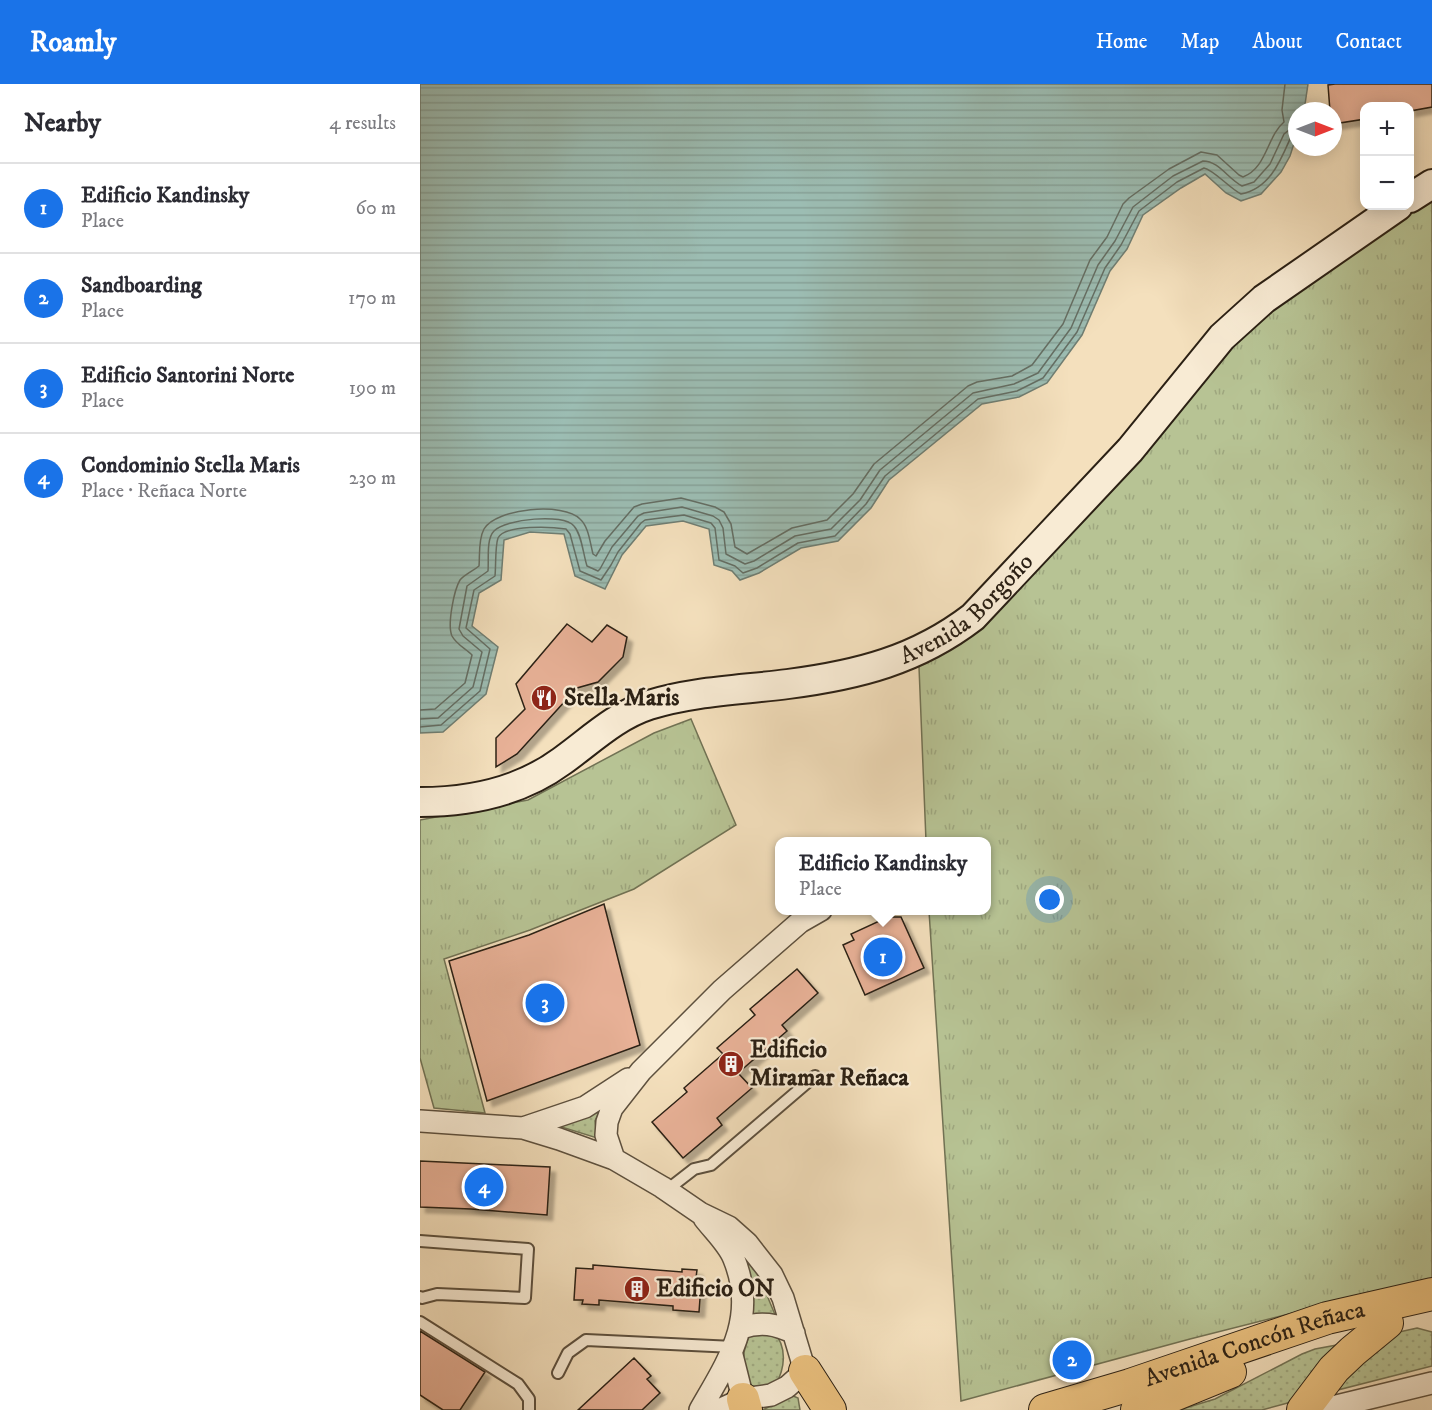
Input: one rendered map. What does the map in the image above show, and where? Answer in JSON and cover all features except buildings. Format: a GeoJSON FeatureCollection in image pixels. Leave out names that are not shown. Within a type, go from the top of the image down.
{"type":"FeatureCollection","features":[{"type":"Feature","properties":{"kind":"main road"},"geometry":{"type":"LineString","coordinates":[[1414,195],[1432,184]]}},
{"type":"Feature","properties":{"kind":"main road","name":"Avenida Borgoño"},"geometry":{"type":"LineString","coordinates":[[420,802],[466,799],[501,792],[534,779],[604,728],[648,705],[719,691],[789,684],[845,675],[898,660],[946,637],[974,617],[1122,458],[1222,337],[1264,299],[1392,210]]}},
{"type":"Feature","properties":{"kind":"main road","name":"Avenida Concón Reñaca"},"geometry":{"type":"LineString","coordinates":[[1045,1410],[1091,1398],[1327,1318],[1432,1294]]}},
{"type":"Feature","properties":{"kind":"main road","name":"Avenida Concón Reñaca"},"geometry":{"type":"LineString","coordinates":[[1137,1410],[1248,1365],[1307,1345],[1388,1323],[1432,1315]]}},
{"type":"Feature","properties":{"kind":"main road"},"geometry":{"type":"LineString","coordinates":[[1303,1410],[1334,1369],[1388,1323]]}},
{"type":"Feature","properties":{"kind":"main road"},"geometry":{"type":"LineString","coordinates":[[805,1371],[807,1410]]}},
{"type":"Feature","properties":{"kind":"main road"},"geometry":{"type":"LineString","coordinates":[[805,1371],[830,1410]]}},
{"type":"Feature","properties":{"kind":"street"},"geometry":{"type":"LineString","coordinates":[[614,1159],[606,1135],[607,1122],[612,1108],[640,1071],[722,990],[800,922],[812,915]]}},
{"type":"Feature","properties":{"kind":"street"},"geometry":{"type":"LineString","coordinates":[[523,1128],[585,1107],[640,1071]]}},
{"type":"Feature","properties":{"kind":"street"},"geometry":{"type":"LineString","coordinates":[[420,1121],[523,1128],[614,1159],[735,1233],[772,1275],[783,1298],[805,1371],[787,1387],[771,1395],[736,1406],[735,1343],[743,1307],[741,1288],[734,1257],[700,1213]]}},
{"type":"Feature","properties":{"kind":"street"},"geometry":{"type":"LineString","coordinates":[[700,1410],[735,1343],[751,1324],[765,1323],[780,1326],[794,1334]]}},
{"type":"Feature","properties":{"kind":"street"},"geometry":{"type":"LineString","coordinates":[[1320,1410],[1432,1383]]}},
{"type":"Feature","properties":{"kind":"lane"},"geometry":{"type":"LineString","coordinates":[[667,1190],[694,1169],[711,1165],[815,1076]]}},
{"type":"Feature","properties":{"kind":"lane"},"geometry":{"type":"LineString","coordinates":[[420,1241],[528,1249],[525,1298],[437,1294],[422,1298],[420,1296]]}},
{"type":"Feature","properties":{"kind":"lane"},"geometry":{"type":"LineString","coordinates":[[420,1322],[518,1384],[529,1399],[529,1410]]}},
{"type":"Feature","properties":{"kind":"lane"},"geometry":{"type":"LineString","coordinates":[[558,1373],[568,1353],[586,1340],[735,1343]]}},
{"type":"Feature","properties":{"kind":"green space"},"geometry":{"type":"Polygon","coordinates":[[[1432,175],[1432,1278],[1190,1339],[961,1401],[929,915],[991,915],[991,837],[926,837],[918,642],[970,601],[1123,443],[1194,351],[1385,210],[1414,210],[1414,188],[1432,175]]]}},
{"type":"Feature","properties":{"kind":"green space"},"geometry":{"type":"Polygon","coordinates":[[[691,719],[736,825],[634,889],[530,930],[444,959],[485,1113],[434,1108],[420,1058],[420,820],[528,800],[654,733],[691,719]]]}},
{"type":"Feature","properties":{"kind":"green space"},"geometry":{"type":"Polygon","coordinates":[[[603,1104],[595,1121],[597,1138],[555,1125],[603,1104]]]}},
{"type":"Feature","properties":{"kind":"green space"},"geometry":{"type":"Polygon","coordinates":[[[741,1252],[756,1269],[776,1317],[746,1318],[741,1252]]]}},
{"type":"Feature","properties":{"kind":"green space"},"geometry":{"type":"Polygon","coordinates":[[[1417,1328],[1432,1332],[1432,1366],[1322,1394],[1377,1337],[1417,1328]]]}},
{"type":"Feature","properties":{"kind":"green space"},"geometry":{"type":"Polygon","coordinates":[[[773,1331],[783,1351],[781,1372],[775,1386],[752,1389],[744,1367],[744,1353],[748,1339],[752,1332],[773,1331]]]}},
{"type":"Feature","properties":{"kind":"green space"},"geometry":{"type":"Polygon","coordinates":[[[1348,1343],[1295,1401],[1262,1410],[1179,1410],[1215,1399],[1302,1354],[1315,1349],[1348,1343]]]}},
{"type":"Feature","properties":{"kind":"green space"},"geometry":{"type":"Polygon","coordinates":[[[791,1395],[798,1398],[800,1410],[763,1410],[791,1395]]]}},
{"type":"Feature","properties":{"kind":"water"},"geometry":{"type":"Polygon","coordinates":[[[420,84],[1308,84],[1305,102],[1288,102],[1288,156],[1290,156],[1281,172],[1261,194],[1241,201],[1226,193],[1205,174],[1143,215],[1127,249],[1110,271],[1082,335],[1047,383],[1019,397],[982,404],[889,480],[871,508],[838,541],[801,548],[759,573],[740,580],[732,571],[714,565],[709,529],[683,521],[646,526],[622,555],[605,589],[575,576],[564,534],[530,532],[504,540],[501,580],[479,593],[472,626],[498,647],[486,694],[443,732],[420,733],[420,84]]]}},
{"type":"Feature","properties":{"kind":"place","name":"Stella Maris"},"geometry":{"type":"Point","coordinates":[544,698]}},
{"type":"Feature","properties":{"kind":"place","name":"Edificio Kandinsky"},"geometry":{"type":"Point","coordinates":[883,957]}},
{"type":"Feature","properties":{"kind":"place","name":"Edificio Santorini Norte"},"geometry":{"type":"Point","coordinates":[545,1003]}},
{"type":"Feature","properties":{"kind":"place","name":"Edificio Miramar Reñaca"},"geometry":{"type":"Point","coordinates":[731,1064]}},
{"type":"Feature","properties":{"kind":"place","name":"Condominio Stella Maris"},"geometry":{"type":"Point","coordinates":[484,1187]}},
{"type":"Feature","properties":{"kind":"place","name":"Edificio ON"},"geometry":{"type":"Point","coordinates":[637,1289]}},
{"type":"Feature","properties":{"kind":"place","name":"Sandboarding"},"geometry":{"type":"Point","coordinates":[1072,1360]}}]}
